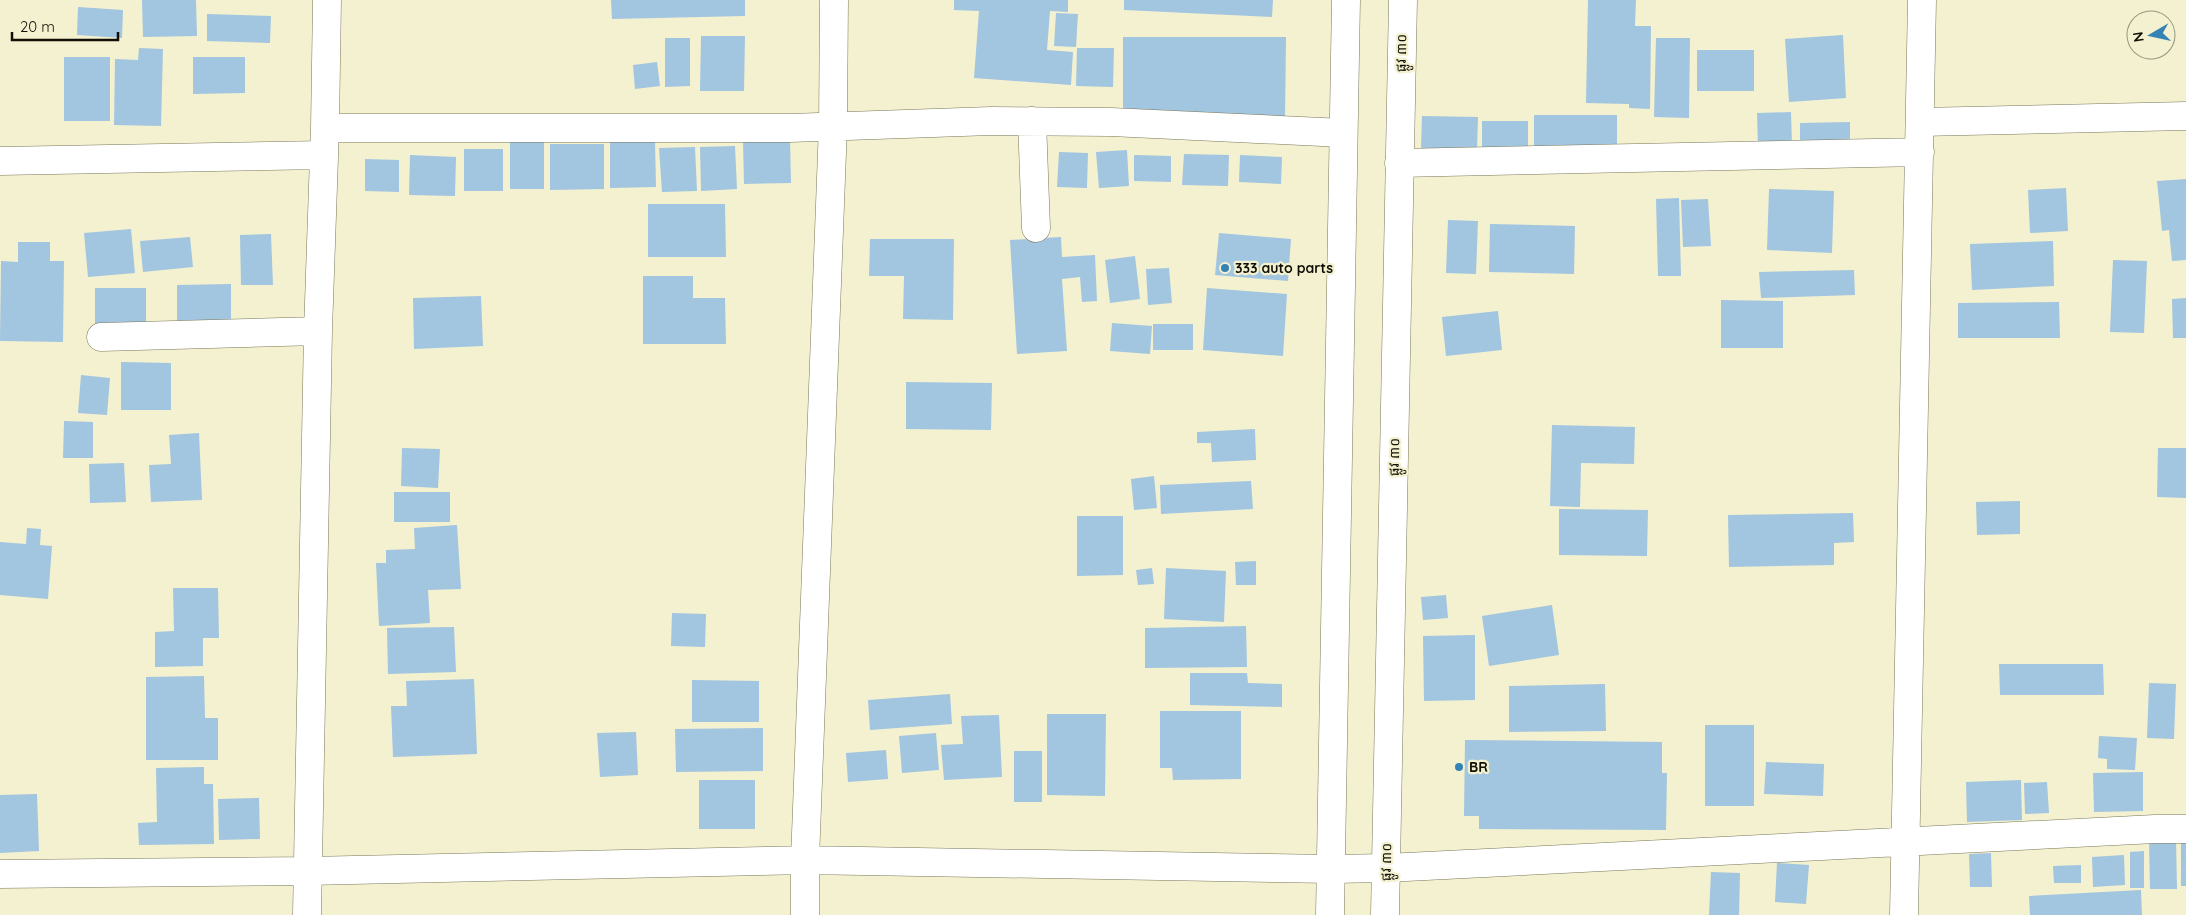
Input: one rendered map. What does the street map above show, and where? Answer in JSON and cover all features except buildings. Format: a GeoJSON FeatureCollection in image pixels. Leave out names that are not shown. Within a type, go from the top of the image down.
{"type":"FeatureCollection","features":[{"type":"Feature","properties":{"kind":"street"},"geometry":{"type":"LineString","coordinates":[[306,915],[327,0]]}},
{"type":"Feature","properties":{"kind":"street"},"geometry":{"type":"LineString","coordinates":[[805,915],[805,860],[833,126],[834,0]]}},
{"type":"Feature","properties":{"kind":"street"},"geometry":{"type":"LineString","coordinates":[[1330,915],[1346,0]]}},
{"type":"Feature","properties":{"kind":"street","name":"ផ្លូវ ៣០"},"geometry":{"type":"LineString","coordinates":[[1385,915],[1403,0]]}},
{"type":"Feature","properties":{"kind":"street"},"geometry":{"type":"LineString","coordinates":[[1904,915],[1922,0]]}},
{"type":"Feature","properties":{"kind":"street"},"geometry":{"type":"LineString","coordinates":[[1920,122],[2186,116]]}},
{"type":"Feature","properties":{"kind":"street"},"geometry":{"type":"LineString","coordinates":[[325,128],[790,128],[1032,121],[1111,122],[1343,133]]}},
{"type":"Feature","properties":{"kind":"street"},"geometry":{"type":"LineString","coordinates":[[1032,121],[1036,228]]}},
{"type":"Feature","properties":{"kind":"street"},"geometry":{"type":"LineString","coordinates":[[1399,163],[1920,152]]}},
{"type":"Feature","properties":{"kind":"street"},"geometry":{"type":"LineString","coordinates":[[0,161],[324,156]]}},
{"type":"Feature","properties":{"kind":"street"},"geometry":{"type":"LineString","coordinates":[[101,337],[318,331]]}},
{"type":"Feature","properties":{"kind":"street"},"geometry":{"type":"LineString","coordinates":[[0,874],[308,871],[805,860],[1332,869],[1386,868],[1906,841],[2186,830]]}},
{"type":"Feature","properties":{"kind":"place","name":"333 auto parts"},"geometry":{"type":"Point","coordinates":[1225,268]}},
{"type":"Feature","properties":{"kind":"place","name":"BR"},"geometry":{"type":"Point","coordinates":[1459,767]}}]}
